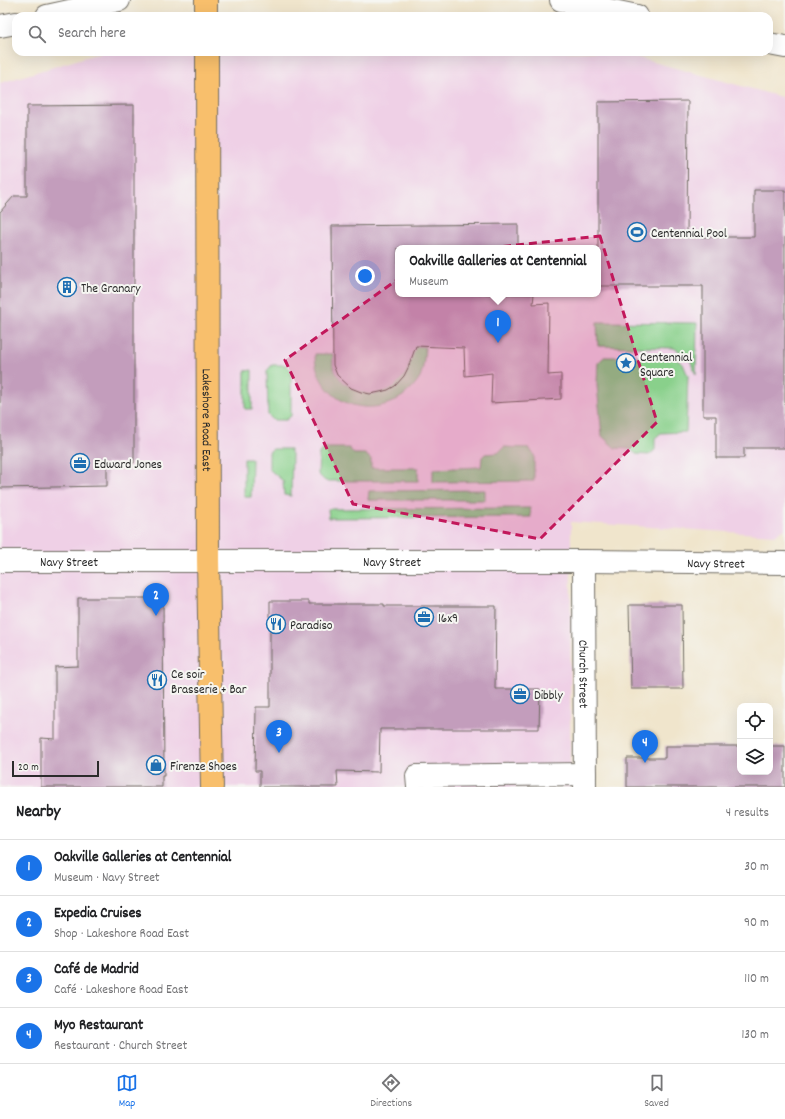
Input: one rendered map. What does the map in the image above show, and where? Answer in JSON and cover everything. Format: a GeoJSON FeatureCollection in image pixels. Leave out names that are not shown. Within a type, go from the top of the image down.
{"type":"FeatureCollection","features":[{"type":"Feature","properties":{"kind":"main road"},"geometry":{"type":"LineString","coordinates":[[206,0],[206,12]]}},
{"type":"Feature","properties":{"kind":"main road","name":"Lakeshore Road East"},"geometry":{"type":"LineString","coordinates":[[207,56],[208,560],[212,787]]}},
{"type":"Feature","properties":{"kind":"street"},"geometry":{"type":"LineString","coordinates":[[65,12],[120,0]]}},
{"type":"Feature","properties":{"kind":"street"},"geometry":{"type":"LineString","coordinates":[[561,0],[618,12]]}},
{"type":"Feature","properties":{"kind":"street"},"geometry":{"type":"LineString","coordinates":[[0,26],[12,24]]}},
{"type":"Feature","properties":{"kind":"street"},"geometry":{"type":"LineString","coordinates":[[773,45],[785,47]]}},
{"type":"Feature","properties":{"kind":"street"},"geometry":{"type":"LineString","coordinates":[[755,562],[785,553]]}},
{"type":"Feature","properties":{"kind":"street","name":"Navy Street"},"geometry":{"type":"LineString","coordinates":[[0,561],[162,562],[208,560],[785,563]]}},
{"type":"Feature","properties":{"kind":"street","name":"Church Street"},"geometry":{"type":"LineString","coordinates":[[584,561],[585,781]]}},
{"type":"Feature","properties":{"kind":"street"},"geometry":{"type":"LineString","coordinates":[[418,787],[417,776],[585,781]]}},
{"type":"Feature","properties":{"kind":"highlighted area"},"geometry":{"type":"Polygon","coordinates":[[[600,236],[657,422],[540,539],[353,504],[285,360],[433,254],[600,236]]]}},
{"type":"Feature","properties":{"kind":"shaded area"},"geometry":{"type":"Polygon","coordinates":[[[90,56],[632,56],[785,98],[785,529],[775,535],[571,522],[570,787],[0,787],[0,83],[90,56]]]}},
{"type":"Feature","properties":{"kind":"green space"},"geometry":{"type":"Polygon","coordinates":[[[597,322],[697,323],[696,375],[691,362],[685,355],[674,348],[598,346],[597,322]]]}},
{"type":"Feature","properties":{"kind":"green space"},"geometry":{"type":"Polygon","coordinates":[[[411,346],[425,347],[420,377],[404,395],[390,403],[374,407],[360,406],[346,402],[333,395],[324,384],[317,370],[315,354],[333,354],[333,366],[337,374],[348,386],[364,393],[380,393],[391,388],[405,374],[408,369],[411,356],[411,346]]]}},
{"type":"Feature","properties":{"kind":"green space"},"geometry":{"type":"Polygon","coordinates":[[[604,357],[673,357],[683,364],[688,376],[686,432],[661,433],[655,438],[655,450],[649,455],[636,454],[630,449],[615,448],[602,436],[597,385],[598,363],[604,357]]]}},
{"type":"Feature","properties":{"kind":"green space"},"geometry":{"type":"Polygon","coordinates":[[[272,365],[286,365],[291,370],[291,416],[286,420],[273,420],[268,415],[267,371],[272,365]]]}},
{"type":"Feature","properties":{"kind":"green space"},"geometry":{"type":"Polygon","coordinates":[[[252,370],[252,409],[245,409],[245,371],[252,370]]]}},
{"type":"Feature","properties":{"kind":"green space"},"geometry":{"type":"Polygon","coordinates":[[[504,447],[529,448],[534,455],[534,481],[433,482],[433,469],[481,467],[482,457],[485,454],[498,453],[504,447]]]}},
{"type":"Feature","properties":{"kind":"green space"},"geometry":{"type":"Polygon","coordinates":[[[326,448],[349,448],[354,454],[365,454],[371,459],[371,468],[418,468],[418,481],[325,481],[318,474],[319,453],[326,448]]]}},
{"type":"Feature","properties":{"kind":"green space"},"geometry":{"type":"Polygon","coordinates":[[[273,449],[289,449],[292,454],[291,496],[284,495],[283,481],[269,469],[269,452],[273,449]]]}},
{"type":"Feature","properties":{"kind":"green space"},"geometry":{"type":"Polygon","coordinates":[[[244,459],[252,459],[251,497],[244,497],[244,459]]]}},
{"type":"Feature","properties":{"kind":"green space"},"geometry":{"type":"Polygon","coordinates":[[[485,490],[485,500],[368,500],[369,491],[485,490]]]}},
{"type":"Feature","properties":{"kind":"green space"},"geometry":{"type":"Polygon","coordinates":[[[530,508],[531,517],[329,518],[328,509],[530,508]]]}},
{"type":"Feature","properties":{"kind":"building"},"geometry":{"type":"Polygon","coordinates":[[[688,101],[687,237],[754,237],[754,190],[785,190],[785,448],[744,448],[744,458],[716,458],[716,416],[703,416],[703,286],[601,286],[601,245],[598,245],[598,102],[688,101]]]}},
{"type":"Feature","properties":{"kind":"building","name":"The Granary"},"geometry":{"type":"Polygon","coordinates":[[[134,105],[134,463],[107,463],[107,486],[0,488],[0,212],[14,196],[27,196],[27,106],[134,105]]]}},
{"type":"Feature","properties":{"kind":"building"},"geometry":{"type":"Polygon","coordinates":[[[518,224],[518,245],[395,245],[395,297],[534,297],[533,304],[549,303],[548,375],[561,374],[561,399],[491,403],[492,373],[465,376],[464,348],[416,346],[404,376],[395,386],[388,390],[370,394],[351,388],[337,375],[333,365],[332,226],[518,224]]]}},
{"type":"Feature","properties":{"kind":"building"},"geometry":{"type":"Polygon","coordinates":[[[78,598],[163,598],[164,776],[162,776],[162,787],[41,787],[41,738],[55,739],[55,667],[78,666],[78,598]]]}},
{"type":"Feature","properties":{"kind":"building"},"geometry":{"type":"Polygon","coordinates":[[[270,601],[309,601],[309,604],[384,604],[384,606],[496,606],[495,689],[540,689],[539,729],[380,729],[379,772],[337,771],[338,787],[260,787],[260,771],[255,771],[256,707],[270,707],[270,601]]]}},
{"type":"Feature","properties":{"kind":"building"},"geometry":{"type":"Polygon","coordinates":[[[629,605],[682,605],[683,689],[631,689],[629,605]]]}},
{"type":"Feature","properties":{"kind":"building"},"geometry":{"type":"Polygon","coordinates":[[[665,746],[737,746],[737,775],[773,775],[773,746],[785,746],[785,787],[627,787],[627,758],[665,758],[665,746]]]}},
{"type":"Feature","properties":{"kind":"place","name":"Centennial Pool"},"geometry":{"type":"Point","coordinates":[637,232]}},
{"type":"Feature","properties":{"kind":"place","name":"The Granary"},"geometry":{"type":"Point","coordinates":[67,287]}},
{"type":"Feature","properties":{"kind":"place","name":"Oakville Galleries at Centennial"},"geometry":{"type":"Point","coordinates":[498,343]}},
{"type":"Feature","properties":{"kind":"place","name":"Centennial Square"},"geometry":{"type":"Point","coordinates":[626,363]}},
{"type":"Feature","properties":{"kind":"place","name":"Edward Jones"},"geometry":{"type":"Point","coordinates":[80,463]}},
{"type":"Feature","properties":{"kind":"place","name":"Expedia Cruises"},"geometry":{"type":"Point","coordinates":[156,616]}},
{"type":"Feature","properties":{"kind":"place","name":"16x9"},"geometry":{"type":"Point","coordinates":[424,617]}},
{"type":"Feature","properties":{"kind":"place","name":"Paradiso"},"geometry":{"type":"Point","coordinates":[276,624]}},
{"type":"Feature","properties":{"kind":"place","name":"Ce soir Brasserie + Bar"},"geometry":{"type":"Point","coordinates":[157,680]}},
{"type":"Feature","properties":{"kind":"place","name":"Dibbly"},"geometry":{"type":"Point","coordinates":[520,694]}},
{"type":"Feature","properties":{"kind":"place","name":"Café de Madrid"},"geometry":{"type":"Point","coordinates":[279,753]}},
{"type":"Feature","properties":{"kind":"place","name":"Myo Restaurant"},"geometry":{"type":"Point","coordinates":[645,763]}},
{"type":"Feature","properties":{"kind":"place","name":"Firenze Shoes"},"geometry":{"type":"Point","coordinates":[156,765]}}]}
